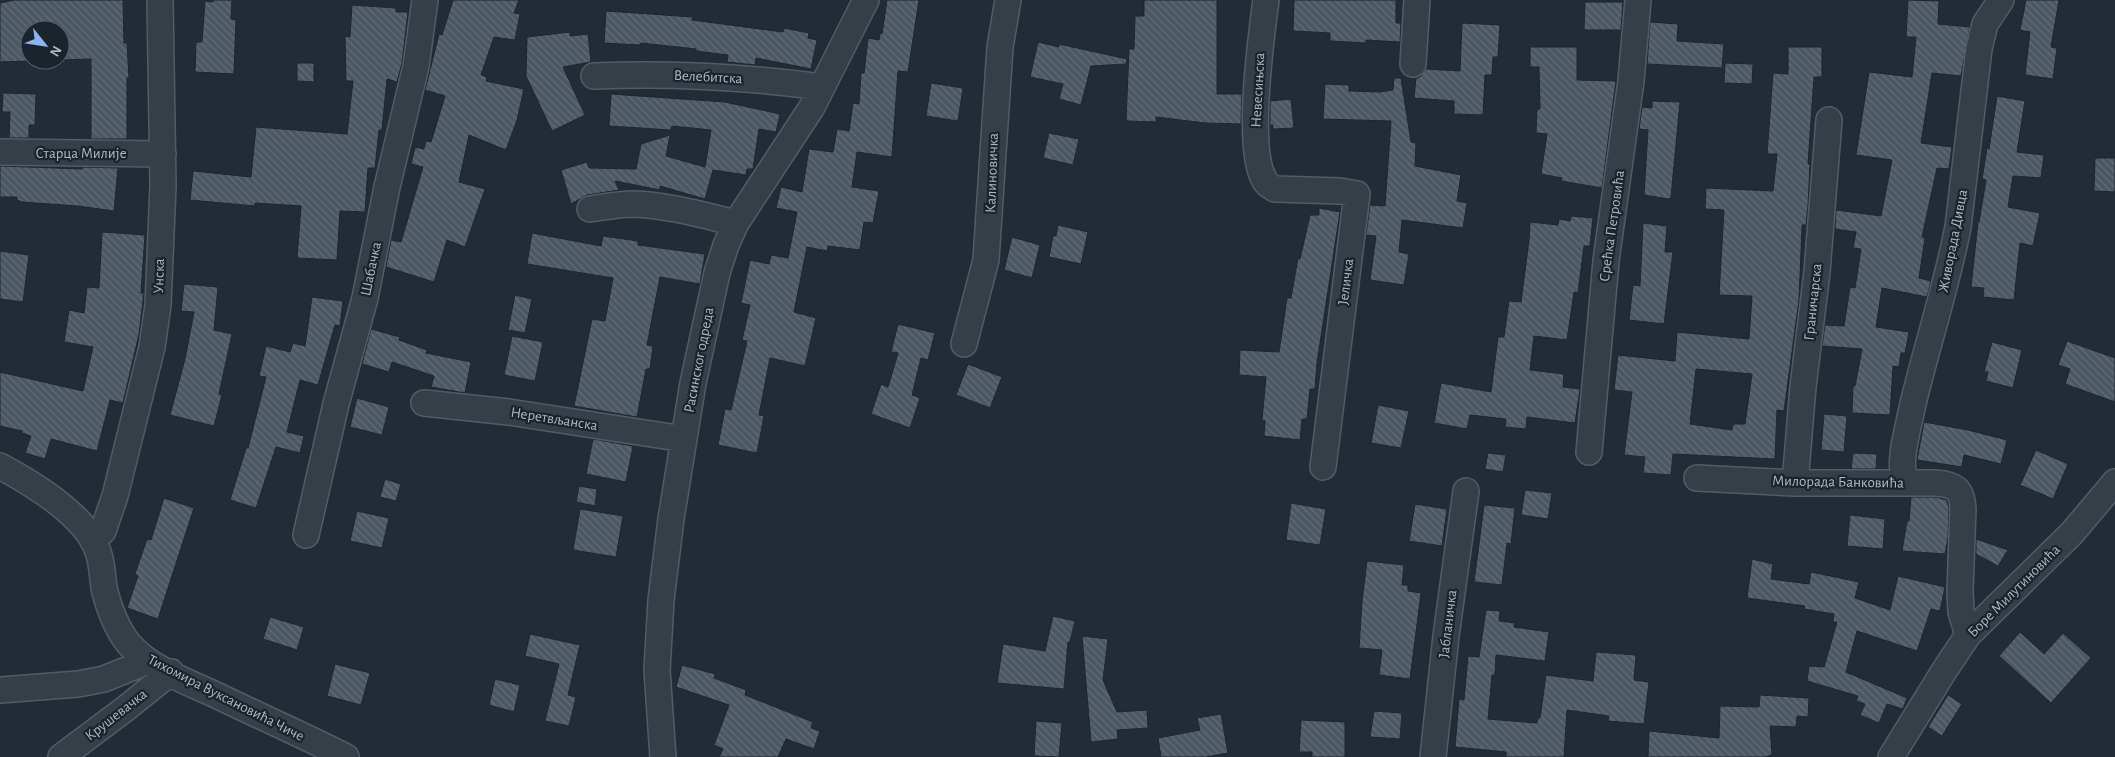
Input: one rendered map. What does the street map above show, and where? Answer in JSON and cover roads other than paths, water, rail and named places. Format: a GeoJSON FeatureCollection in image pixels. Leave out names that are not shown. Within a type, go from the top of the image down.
{"type":"FeatureCollection","features":[{"type":"Feature","properties":{"kind":"street","name":"Унска"},"geometry":{"type":"LineString","coordinates":[[93,540],[102,531],[115,496],[152,347],[158,305],[162,154],[160,0]]}},
{"type":"Feature","properties":{"kind":"street","name":"Шабачка"},"geometry":{"type":"LineString","coordinates":[[306,535],[336,404],[366,298],[387,187],[416,66],[425,0]]}},
{"type":"Feature","properties":{"kind":"street","name":"Расинског одреда"},"geometry":{"type":"LineString","coordinates":[[663,757],[658,670],[659,631],[669,537],[693,383],[717,273],[726,245],[736,223],[812,107],[859,0]]}},
{"type":"Feature","properties":{"kind":"street","name":"Калиновичка"},"geometry":{"type":"LineString","coordinates":[[964,344],[986,260],[1000,47],[1008,0]]}},
{"type":"Feature","properties":{"kind":"street","name":"Невесињска"},"geometry":{"type":"LineString","coordinates":[[1264,179],[1257,149],[1256,117],[1261,36],[1266,0]]}},
{"type":"Feature","properties":{"kind":"street"},"geometry":{"type":"LineString","coordinates":[[1413,64],[1417,0]]}},
{"type":"Feature","properties":{"kind":"street","name":"Срећка Петровића"},"geometry":{"type":"LineString","coordinates":[[1589,452],[1606,261],[1631,81],[1638,0]]}},
{"type":"Feature","properties":{"kind":"street","name":"Живорада Дивца"},"geometry":{"type":"LineString","coordinates":[[1904,483],[1901,466],[1902,454],[1958,228],[1979,49],[1985,24],[2001,0]]}},
{"type":"Feature","properties":{"kind":"street","name":"Велебитска"},"geometry":{"type":"LineString","coordinates":[[594,76],[676,74],[782,81],[822,87]]}},
{"type":"Feature","properties":{"kind":"street","name":"Граничарска"},"geometry":{"type":"LineString","coordinates":[[1795,483],[1803,387],[1817,272],[1829,120]]}},
{"type":"Feature","properties":{"kind":"street","name":"Старца Милије"},"geometry":{"type":"LineString","coordinates":[[0,152],[162,154]]}},
{"type":"Feature","properties":{"kind":"street","name":"Јеличка"},"geometry":{"type":"LineString","coordinates":[[1264,179],[1269,186],[1275,189],[1340,191],[1357,194],[1323,467]]}},
{"type":"Feature","properties":{"kind":"street"},"geometry":{"type":"LineString","coordinates":[[590,208],[632,204],[652,206],[675,209],[736,223]]}},
{"type":"Feature","properties":{"kind":"street","name":"Неретвљанска"},"geometry":{"type":"LineString","coordinates":[[424,403],[509,412],[684,439]]}},
{"type":"Feature","properties":{"kind":"street","name":"Тихомира Вуксановића Чиче"},"geometry":{"type":"LineString","coordinates":[[0,466],[43,491],[60,505],[93,540],[100,556],[105,593],[119,628],[127,642],[148,661],[346,757]]}},
{"type":"Feature","properties":{"kind":"street","name":"Милорада Банковића"},"geometry":{"type":"LineString","coordinates":[[1697,478],[1795,483],[1948,484],[1957,488],[1961,494],[1964,509],[1960,605],[1968,635]]}},
{"type":"Feature","properties":{"kind":"street","name":"Боре Милутиновића"},"geometry":{"type":"LineString","coordinates":[[1891,757],[1968,635],[2072,533],[2115,482]]}},
{"type":"Feature","properties":{"kind":"street","name":"Јабланичка"},"geometry":{"type":"LineString","coordinates":[[1433,757],[1446,636],[1466,491]]}},
{"type":"Feature","properties":{"kind":"street"},"geometry":{"type":"LineString","coordinates":[[0,690],[78,684],[119,674],[148,661]]}},
{"type":"Feature","properties":{"kind":"street","name":"Крушевачка"},"geometry":{"type":"LineString","coordinates":[[61,757],[125,709],[170,672]]}}]}
